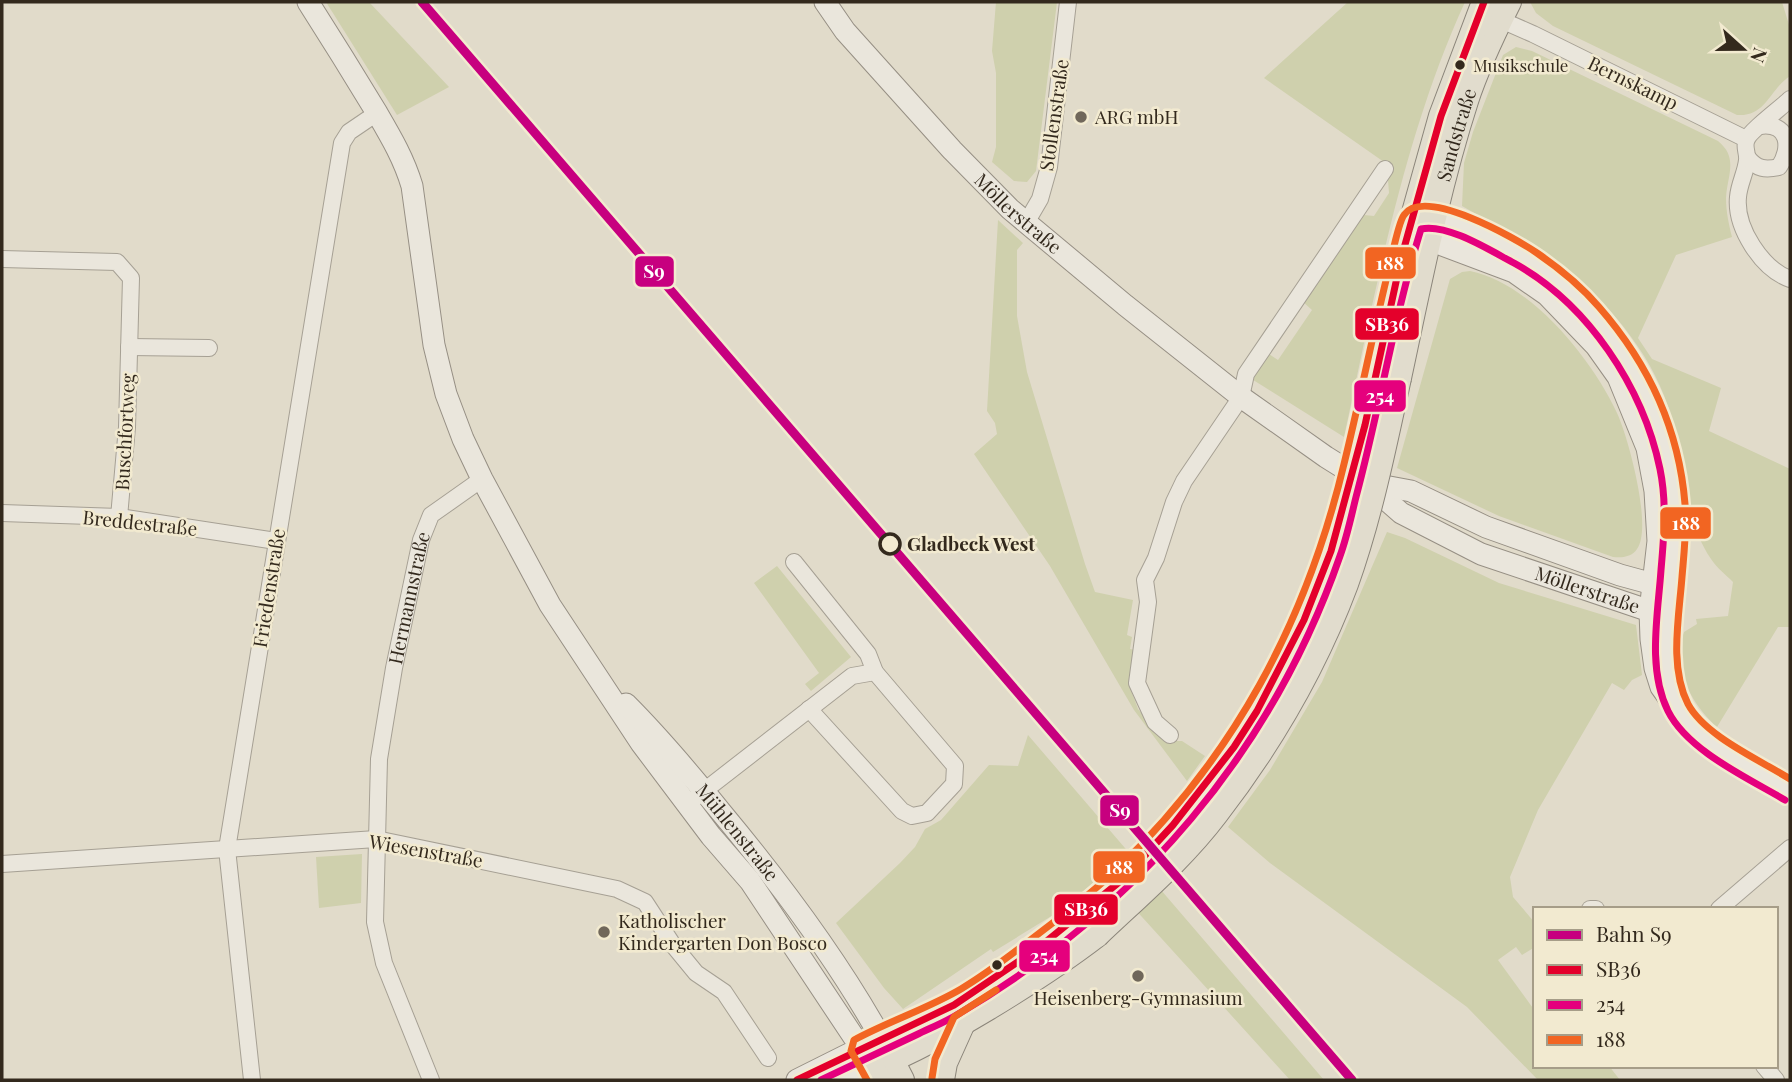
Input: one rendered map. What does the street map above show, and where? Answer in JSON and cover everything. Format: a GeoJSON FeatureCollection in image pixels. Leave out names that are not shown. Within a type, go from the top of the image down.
{"type":"FeatureCollection","features":[{"type":"Feature","properties":{"kind":"main road"},"geometry":{"type":"LineString","coordinates":[[307,2],[401,155],[412,186],[434,345],[446,394],[482,479]]}},
{"type":"Feature","properties":{"kind":"main road","name":"Möllerstraße"},"geometry":{"type":"LineString","coordinates":[[825,2],[845,31],[952,150],[1026,223],[1241,397],[1366,482],[1401,513],[1481,554],[1650,611],[1669,600],[1653,584],[1619,575],[1486,527],[1411,491],[1366,482]]}},
{"type":"Feature","properties":{"kind":"main road","name":"Sandstraße"},"geometry":{"type":"LineString","coordinates":[[797,1080],[881,1063],[954,1005],[1003,973],[1122,878],[1173,825],[1234,747],[1262,701],[1304,620],[1331,551],[1365,425],[1398,271],[1424,218],[1467,99],[1493,8]]}},
{"type":"Feature","properties":{"kind":"main road"},"geometry":{"type":"LineString","coordinates":[[1424,218],[1515,251],[1555,278],[1588,308],[1616,342],[1639,378],[1656,417],[1668,460],[1675,505],[1668,666],[1676,705]]}},
{"type":"Feature","properties":{"kind":"main road","name":"Sandstraße"},"geometry":{"type":"LineString","coordinates":[[842,1080],[963,1023],[1056,967],[1097,935],[1188,847],[1261,752],[1320,646],[1346,584],[1377,481],[1429,240],[1424,218]]}},
{"type":"Feature","properties":{"kind":"main road"},"geometry":{"type":"LineString","coordinates":[[1429,240],[1514,272],[1547,295],[1596,346],[1618,377],[1647,448],[1655,491],[1658,541],[1650,611],[1655,668],[1661,687],[1683,718],[1704,737],[1790,791]]}},
{"type":"Feature","properties":{"kind":"main road","name":"Mühlenstraße"},"geometry":{"type":"LineString","coordinates":[[482,479],[550,604],[641,743],[687,805],[750,881],[881,1063]]}},
{"type":"Feature","properties":{"kind":"main road","name":"Mühlenstraße"},"geometry":{"type":"LineString","coordinates":[[598,677],[651,730],[773,874],[863,1006],[881,1063]]}},
{"type":"Feature","properties":{"kind":"main road"},"geometry":{"type":"LineString","coordinates":[[942,1080],[945,1063],[963,1023]]}},
{"type":"Feature","properties":{"kind":"street","name":"Stollenstraße"},"geometry":{"type":"LineString","coordinates":[[1026,223],[1040,199],[1049,167],[1068,2]]}},
{"type":"Feature","properties":{"kind":"street","name":"Bernskamp"},"geometry":{"type":"LineString","coordinates":[[1493,8],[1746,139]]}},
{"type":"Feature","properties":{"kind":"street"},"geometry":{"type":"LineString","coordinates":[[1760,126],[1767,125],[1780,130],[1788,141],[1787,155],[1779,167],[1758,167],[1748,158],[1746,139],[1752,131],[1790,99]]}},
{"type":"Feature","properties":{"kind":"street","name":"Friedenstraße"},"geometry":{"type":"LineString","coordinates":[[252,1080],[227,849],[342,143],[349,132],[377,113]]}},
{"type":"Feature","properties":{"kind":"street"},"geometry":{"type":"LineString","coordinates":[[1748,158],[1738,198],[1747,234],[1763,260],[1790,279]]}},
{"type":"Feature","properties":{"kind":"street"},"geometry":{"type":"LineString","coordinates":[[1170,736],[1155,722],[1136,682],[1148,602],[1145,580],[1156,558],[1168,516],[1184,481],[1241,397],[1246,374],[1385,169]]}},
{"type":"Feature","properties":{"kind":"street","name":"Buschfortweg"},"geometry":{"type":"LineString","coordinates":[[2,259],[117,262],[131,278],[127,427],[119,517]]}},
{"type":"Feature","properties":{"kind":"street","name":"Buschfortweg"},"geometry":{"type":"LineString","coordinates":[[129,348],[209,348]]}},
{"type":"Feature","properties":{"kind":"street","name":"Hermannstraße"},"geometry":{"type":"LineString","coordinates":[[431,1080],[384,963],[375,922],[379,759],[394,668],[421,540],[431,515],[482,479]]}},
{"type":"Feature","properties":{"kind":"street","name":"Breddestraße"},"geometry":{"type":"LineString","coordinates":[[2,513],[119,517],[276,541]]}},
{"type":"Feature","properties":{"kind":"street"},"geometry":{"type":"LineString","coordinates":[[794,562],[868,654],[875,672],[955,766],[954,784],[927,813],[912,816],[901,811],[809,709]]}},
{"type":"Feature","properties":{"kind":"street"},"geometry":{"type":"LineString","coordinates":[[687,805],[852,676],[875,672]]}},
{"type":"Feature","properties":{"kind":"street","name":"Wiesenstraße"},"geometry":{"type":"LineString","coordinates":[[2,864],[376,839],[617,889],[645,902],[673,945],[696,972],[724,992],[768,1058]]}},
{"type":"Feature","properties":{"kind":"street"},"geometry":{"type":"LineString","coordinates":[[1722,907],[1790,848]]}},
{"type":"Feature","properties":{"kind":"green space"},"geometry":{"type":"Polygon","coordinates":[[[326,2],[369,2],[449,87],[397,115],[326,2]]]}},
{"type":"Feature","properties":{"kind":"green space"},"geometry":{"type":"Polygon","coordinates":[[[996,2],[1057,2],[1036,171],[1027,182],[1014,181],[992,162],[996,147],[996,73],[992,51],[996,2]]]}},
{"type":"Feature","properties":{"kind":"green space"},"geometry":{"type":"Polygon","coordinates":[[[1348,2],[1465,2],[1443,54],[1407,162],[1344,437],[1250,378],[1266,352],[1278,360],[1312,310],[1302,301],[1361,217],[1374,216],[1389,193],[1388,180],[1394,169],[1264,78],[1348,2]]]}},
{"type":"Feature","properties":{"kind":"green space"},"geometry":{"type":"Polygon","coordinates":[[[1530,2],[1782,2],[1790,28],[1790,76],[1755,112],[1737,115],[1553,26],[1536,13],[1530,2]]]}},
{"type":"Feature","properties":{"kind":"green space"},"geometry":{"type":"Polygon","coordinates":[[[1516,47],[1532,51],[1718,141],[1728,154],[1730,168],[1726,203],[1732,237],[1676,255],[1638,338],[1652,359],[1721,388],[1709,431],[1790,469],[1790,627],[1778,627],[1717,727],[1699,708],[1686,684],[1680,645],[1684,632],[1697,624],[1696,619],[1728,616],[1733,582],[1711,559],[1695,526],[1671,416],[1655,375],[1617,319],[1586,288],[1544,255],[1462,206],[1464,163],[1473,132],[1503,55],[1516,47]]]}},
{"type":"Feature","properties":{"kind":"green space"},"geometry":{"type":"Polygon","coordinates":[[[998,220],[1023,243],[1017,250],[1017,316],[1027,372],[1085,564],[1095,592],[1133,600],[1127,635],[1132,637],[1130,649],[1135,650],[1130,674],[1131,690],[1138,709],[1155,729],[1169,741],[1182,741],[1205,756],[1187,781],[1134,710],[1050,566],[974,454],[997,434],[995,423],[987,411],[998,220]]]}},
{"type":"Feature","properties":{"kind":"green space"},"geometry":{"type":"Polygon","coordinates":[[[1470,271],[1493,278],[1537,307],[1576,348],[1606,392],[1627,441],[1641,503],[1641,538],[1632,554],[1613,557],[1499,516],[1397,468],[1450,279],[1470,271]]]}},
{"type":"Feature","properties":{"kind":"green space"},"geometry":{"type":"Polygon","coordinates":[[[1387,532],[1499,583],[1636,625],[1642,675],[1632,680],[1624,690],[1612,683],[1538,810],[1510,877],[1513,897],[1533,921],[1533,948],[1522,955],[1516,947],[1498,960],[1533,1008],[1533,1068],[1611,1068],[1620,1080],[1538,1080],[1467,1007],[1270,863],[1228,827],[1270,770],[1322,682],[1387,532]]]}},
{"type":"Feature","properties":{"kind":"green space"},"geometry":{"type":"Polygon","coordinates":[[[777,566],[851,657],[811,691],[805,684],[819,673],[754,583],[777,566]]]}},
{"type":"Feature","properties":{"kind":"green space"},"geometry":{"type":"Polygon","coordinates":[[[1028,735],[1324,1080],[1290,1080],[1103,874],[1063,909],[993,952],[991,949],[903,1009],[884,988],[836,923],[900,863],[915,847],[925,829],[941,820],[989,765],[1018,766],[1028,735]]]}},
{"type":"Feature","properties":{"kind":"green space"},"geometry":{"type":"Polygon","coordinates":[[[362,854],[361,903],[319,908],[316,857],[362,854]]]}},
{"type":"Feature","properties":{"kind":"rail line","name":"S9"},"geometry":{"type":"LineString","coordinates":[[422,2],[1352,1080]]}},
{"type":"Feature","properties":{"kind":"transit line","name":"SB36"},"geometry":{"type":"LineString","coordinates":[[797,1080],[954,1005],[1037,949],[1123,879],[1173,825],[1234,747],[1257,711],[1304,620],[1331,551],[1365,425],[1401,259],[1441,116],[1484,2]]}},
{"type":"Feature","properties":{"kind":"transit line","name":"188"},"geometry":{"type":"LineString","coordinates":[[867,1080],[851,1051],[854,1040],[961,989],[1007,958],[1083,899],[1156,829],[1195,783],[1229,735],[1286,633],[1309,579],[1344,464],[1397,232],[1404,215],[1415,208],[1449,210],[1491,227],[1537,253],[1592,299],[1617,328],[1658,398],[1668,423],[1682,476],[1685,531],[1677,642],[1682,690],[1696,716],[1707,727],[1790,779]]}},
{"type":"Feature","properties":{"kind":"transit line","name":"254"},"geometry":{"type":"LineString","coordinates":[[821,1080],[955,1016],[1025,971],[1085,925],[1141,874],[1191,819],[1237,759],[1277,695],[1311,628],[1342,549],[1421,229],[1443,230],[1469,239],[1541,280],[1566,301],[1588,325],[1626,379],[1652,438],[1662,482],[1664,532],[1656,623],[1656,660],[1662,695],[1668,711],[1677,725],[1704,751],[1785,800]]}},
{"type":"Feature","properties":{"kind":"transit line","name":"188"},"geometry":{"type":"LineString","coordinates":[[932,1078],[935,1059],[954,1017],[996,990]]}},
{"type":"Feature","properties":{"kind":"place","name":"Musikschule"},"geometry":{"type":"Point","coordinates":[1460,65]}},
{"type":"Feature","properties":{"kind":"place","name":"ARG mbH"},"geometry":{"type":"Point","coordinates":[1081,117]}},
{"type":"Feature","properties":{"kind":"place","name":"Gladbeck West"},"geometry":{"type":"Point","coordinates":[890,544]}},
{"type":"Feature","properties":{"kind":"place","name":"Katholischer Kindergarten Don Bosco"},"geometry":{"type":"Point","coordinates":[604,932]}},
{"type":"Feature","properties":{"kind":"place","name":"Heisenberg-Gymnasium"},"geometry":{"type":"Point","coordinates":[1138,976]}}]}
